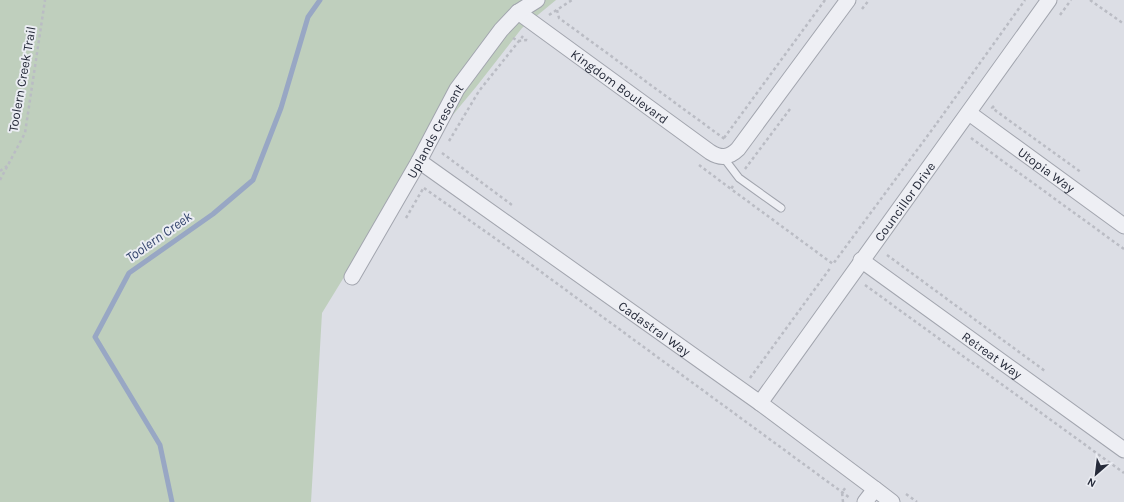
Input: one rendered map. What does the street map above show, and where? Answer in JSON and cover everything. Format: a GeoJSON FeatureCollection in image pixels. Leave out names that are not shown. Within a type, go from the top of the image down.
{"type":"FeatureCollection","features":[{"type":"Feature","properties":{"kind":"street","name":"Uplands Crescent"},"geometry":{"type":"LineString","coordinates":[[352,277],[419,161],[457,89],[501,30],[518,12],[538,0]]}},
{"type":"Feature","properties":{"kind":"street"},"geometry":{"type":"LineString","coordinates":[[723,157],[732,154],[738,149],[848,0]]}},
{"type":"Feature","properties":{"kind":"street","name":"Councillor Drive"},"geometry":{"type":"LineString","coordinates":[[760,403],[861,260],[969,113],[1049,0]]}},
{"type":"Feature","properties":{"kind":"street","name":"Kingdom Boulevard"},"geometry":{"type":"LineString","coordinates":[[518,12],[535,26],[710,152],[717,156],[723,157]]}},
{"type":"Feature","properties":{"kind":"street","name":"Utopia Way"},"geometry":{"type":"LineString","coordinates":[[969,113],[1124,226]]}},
{"type":"Feature","properties":{"kind":"street","name":"Cadastral Way"},"geometry":{"type":"LineString","coordinates":[[419,161],[760,403],[892,502]]}},
{"type":"Feature","properties":{"kind":"street","name":"Retreat Way"},"geometry":{"type":"LineString","coordinates":[[861,260],[1124,450]]}},
{"type":"Feature","properties":{"kind":"street"},"geometry":{"type":"LineString","coordinates":[[858,500],[875,489]]}},
{"type":"Feature","properties":{"kind":"lane","name":"Kingdom Boulevard"},"geometry":{"type":"LineString","coordinates":[[723,157],[739,178],[781,208]]}},
{"type":"Feature","properties":{"kind":"path","name":"Toolern Creek Trail"},"geometry":{"type":"LineString","coordinates":[[0,180],[25,133],[45,0]]}},
{"type":"Feature","properties":{"kind":"path"},"geometry":{"type":"LineString","coordinates":[[448,143],[479,91],[518,41],[535,26],[572,0]]}},
{"type":"Feature","properties":{"kind":"path"},"geometry":{"type":"LineString","coordinates":[[724,139],[825,0]]}},
{"type":"Feature","properties":{"kind":"path"},"geometry":{"type":"LineString","coordinates":[[860,13],[869,0]]}},
{"type":"Feature","properties":{"kind":"path"},"geometry":{"type":"LineString","coordinates":[[1057,19],[1071,0]]}},
{"type":"Feature","properties":{"kind":"path"},"geometry":{"type":"LineString","coordinates":[[1090,0],[1124,24]]}},
{"type":"Feature","properties":{"kind":"path"},"geometry":{"type":"LineString","coordinates":[[557,10],[558,18],[752,160]]}},
{"type":"Feature","properties":{"kind":"path"},"geometry":{"type":"LineString","coordinates":[[501,30],[518,41],[527,40],[534,44]]}},
{"type":"Feature","properties":{"kind":"path"},"geometry":{"type":"LineString","coordinates":[[997,102],[992,108],[1086,177]]}},
{"type":"Feature","properties":{"kind":"path"},"geometry":{"type":"LineString","coordinates":[[731,189],[790,108]]}},
{"type":"Feature","properties":{"kind":"path"},"geometry":{"type":"LineString","coordinates":[[698,165],[833,264],[937,122]]}},
{"type":"Feature","properties":{"kind":"path"},"geometry":{"type":"LineString","coordinates":[[971,138],[1124,249]]}},
{"type":"Feature","properties":{"kind":"path"},"geometry":{"type":"LineString","coordinates":[[403,223],[424,188],[445,148]]}},
{"type":"Feature","properties":{"kind":"path"},"geometry":{"type":"LineString","coordinates":[[0,171],[8,166]]}},
{"type":"Feature","properties":{"kind":"path"},"geometry":{"type":"LineString","coordinates":[[424,188],[858,500]]}},
{"type":"Feature","properties":{"kind":"path"},"geometry":{"type":"LineString","coordinates":[[886,255],[1049,374]]}},
{"type":"Feature","properties":{"kind":"path"},"geometry":{"type":"LineString","coordinates":[[865,284],[1124,473]]}},
{"type":"Feature","properties":{"kind":"green space"},"geometry":{"type":"Polygon","coordinates":[[[0,0],[556,0],[522,28],[476,87],[417,158],[322,313],[311,502],[0,502],[0,0]]]}},
{"type":"Feature","properties":{"kind":"waterway","name":"Toolern Creek"},"geometry":{"type":"LineString","coordinates":[[172,502],[160,445],[95,337],[129,273],[213,214],[253,180],[281,108],[308,17],[320,0]]}}]}
